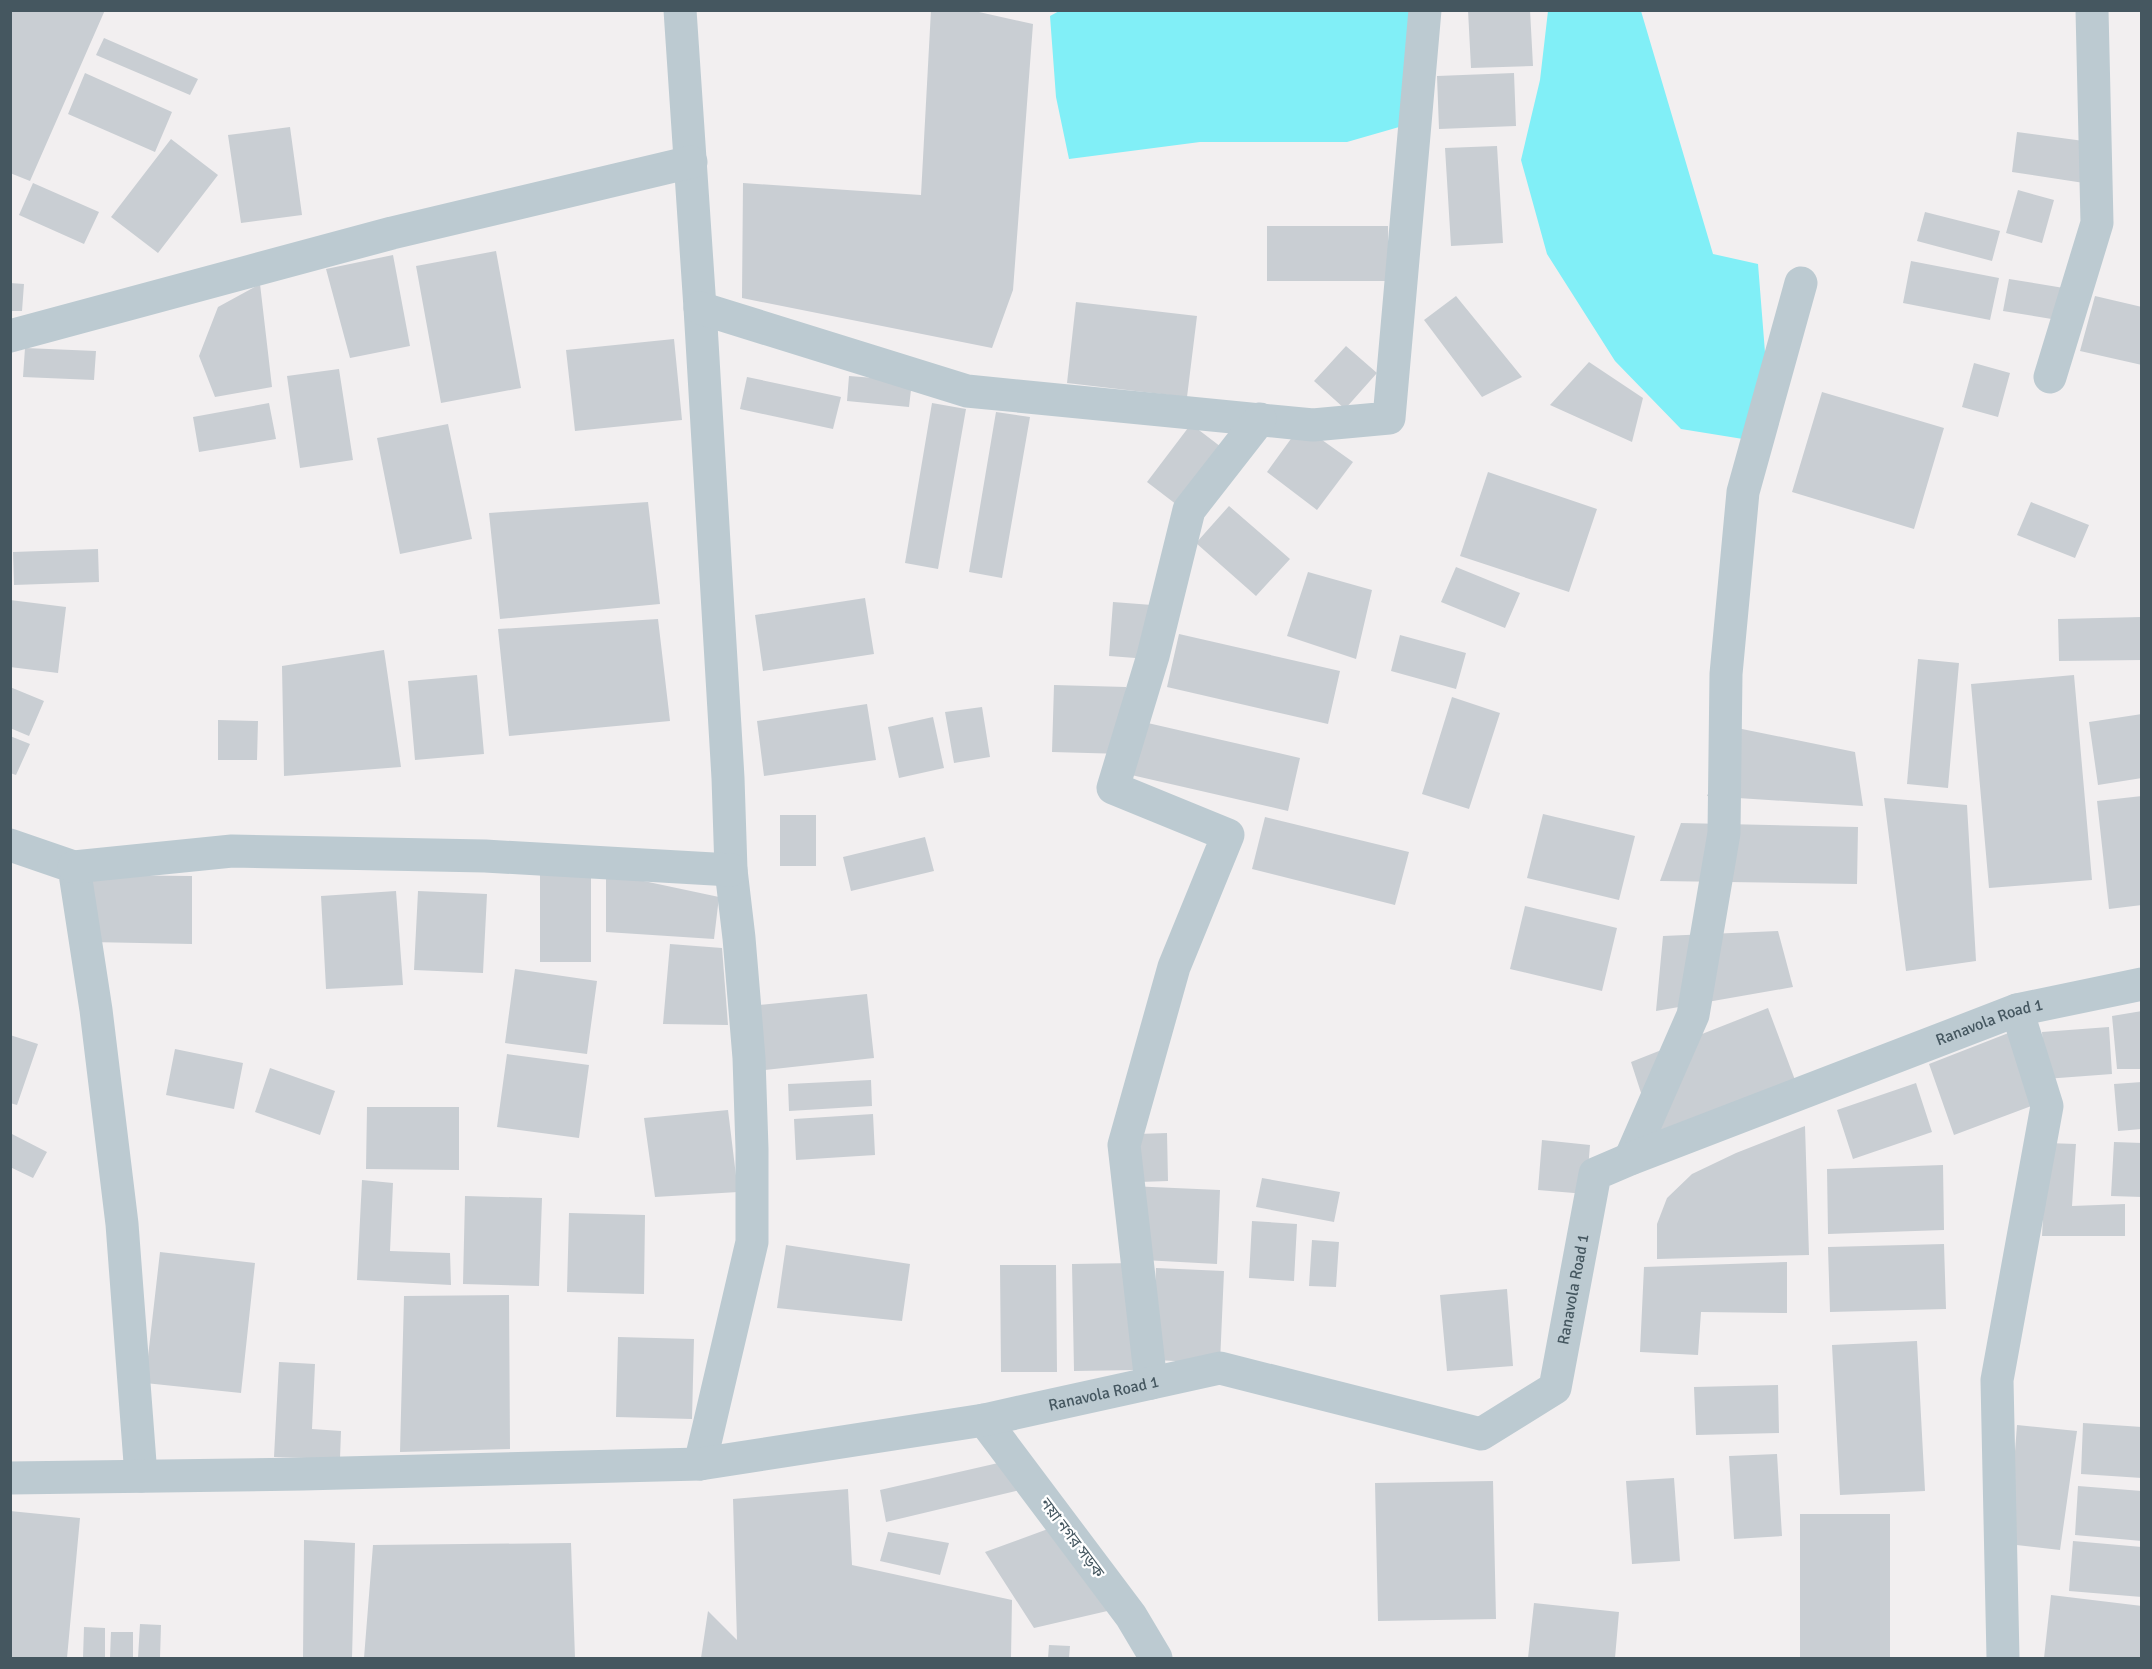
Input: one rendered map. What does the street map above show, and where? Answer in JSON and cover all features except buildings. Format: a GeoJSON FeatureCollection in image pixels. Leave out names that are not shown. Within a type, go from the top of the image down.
{"type":"FeatureCollection","features":[{"type":"Feature","properties":{"kind":"street"},"geometry":{"type":"LineString","coordinates":[[681,10],[727,766],[731,870],[749,1058],[752,1149],[752,1242],[700,1464]]}},
{"type":"Feature","properties":{"kind":"street"},"geometry":{"type":"LineString","coordinates":[[700,308],[967,391],[1313,424],[1389,418],[1425,10]]}},
{"type":"Feature","properties":{"kind":"street"},"geometry":{"type":"LineString","coordinates":[[2050,377],[2097,224],[2092,10]]}},
{"type":"Feature","properties":{"kind":"street"},"geometry":{"type":"LineString","coordinates":[[10,336],[392,233],[691,162]]}},
{"type":"Feature","properties":{"kind":"street"},"geometry":{"type":"LineString","coordinates":[[1630,1159],[1693,1015],[1724,833],[1726,674],[1743,492],[1801,283]]}},
{"type":"Feature","properties":{"kind":"street"},"geometry":{"type":"LineString","coordinates":[[1151,1383],[1124,1145],[1174,967],[1228,835],[1113,788],[1153,656],[1189,510],[1260,419]]}},
{"type":"Feature","properties":{"kind":"street"},"geometry":{"type":"LineString","coordinates":[[10,845],[74,867],[232,851],[485,856],[731,870]]}},
{"type":"Feature","properties":{"kind":"street"},"geometry":{"type":"LineString","coordinates":[[74,867],[96,1010],[122,1224],[141,1476]]}},
{"type":"Feature","properties":{"kind":"street","name":"Ranavola Road 1"},"geometry":{"type":"LineString","coordinates":[[10,1478],[303,1474],[700,1464],[984,1420],[1220,1368],[1481,1434],[1555,1388],[1595,1174],[2017,1010],[2142,984]]}},
{"type":"Feature","properties":{"kind":"street"},"geometry":{"type":"LineString","coordinates":[[2003,1659],[1997,1380],[2047,1106],[2017,1010]]}},
{"type":"Feature","properties":{"kind":"street","name":"নয়া নগর সড়ক"},"geometry":{"type":"LineString","coordinates":[[984,1420],[1131,1616],[1156,1659]]}},
{"type":"Feature","properties":{"kind":"water"},"geometry":{"type":"Polygon","coordinates":[[[1061,10],[1413,11],[1413,123],[1347,142],[1200,142],[1069,159],[1056,97],[1050,16],[1061,10]]]}},
{"type":"Feature","properties":{"kind":"water"},"geometry":{"type":"Polygon","coordinates":[[[1548,11],[1641,11],[1713,254],[1758,264],[1766,365],[1743,439],[1681,429],[1615,361],[1547,254],[1521,160],[1540,80],[1548,11]]]}}]}
